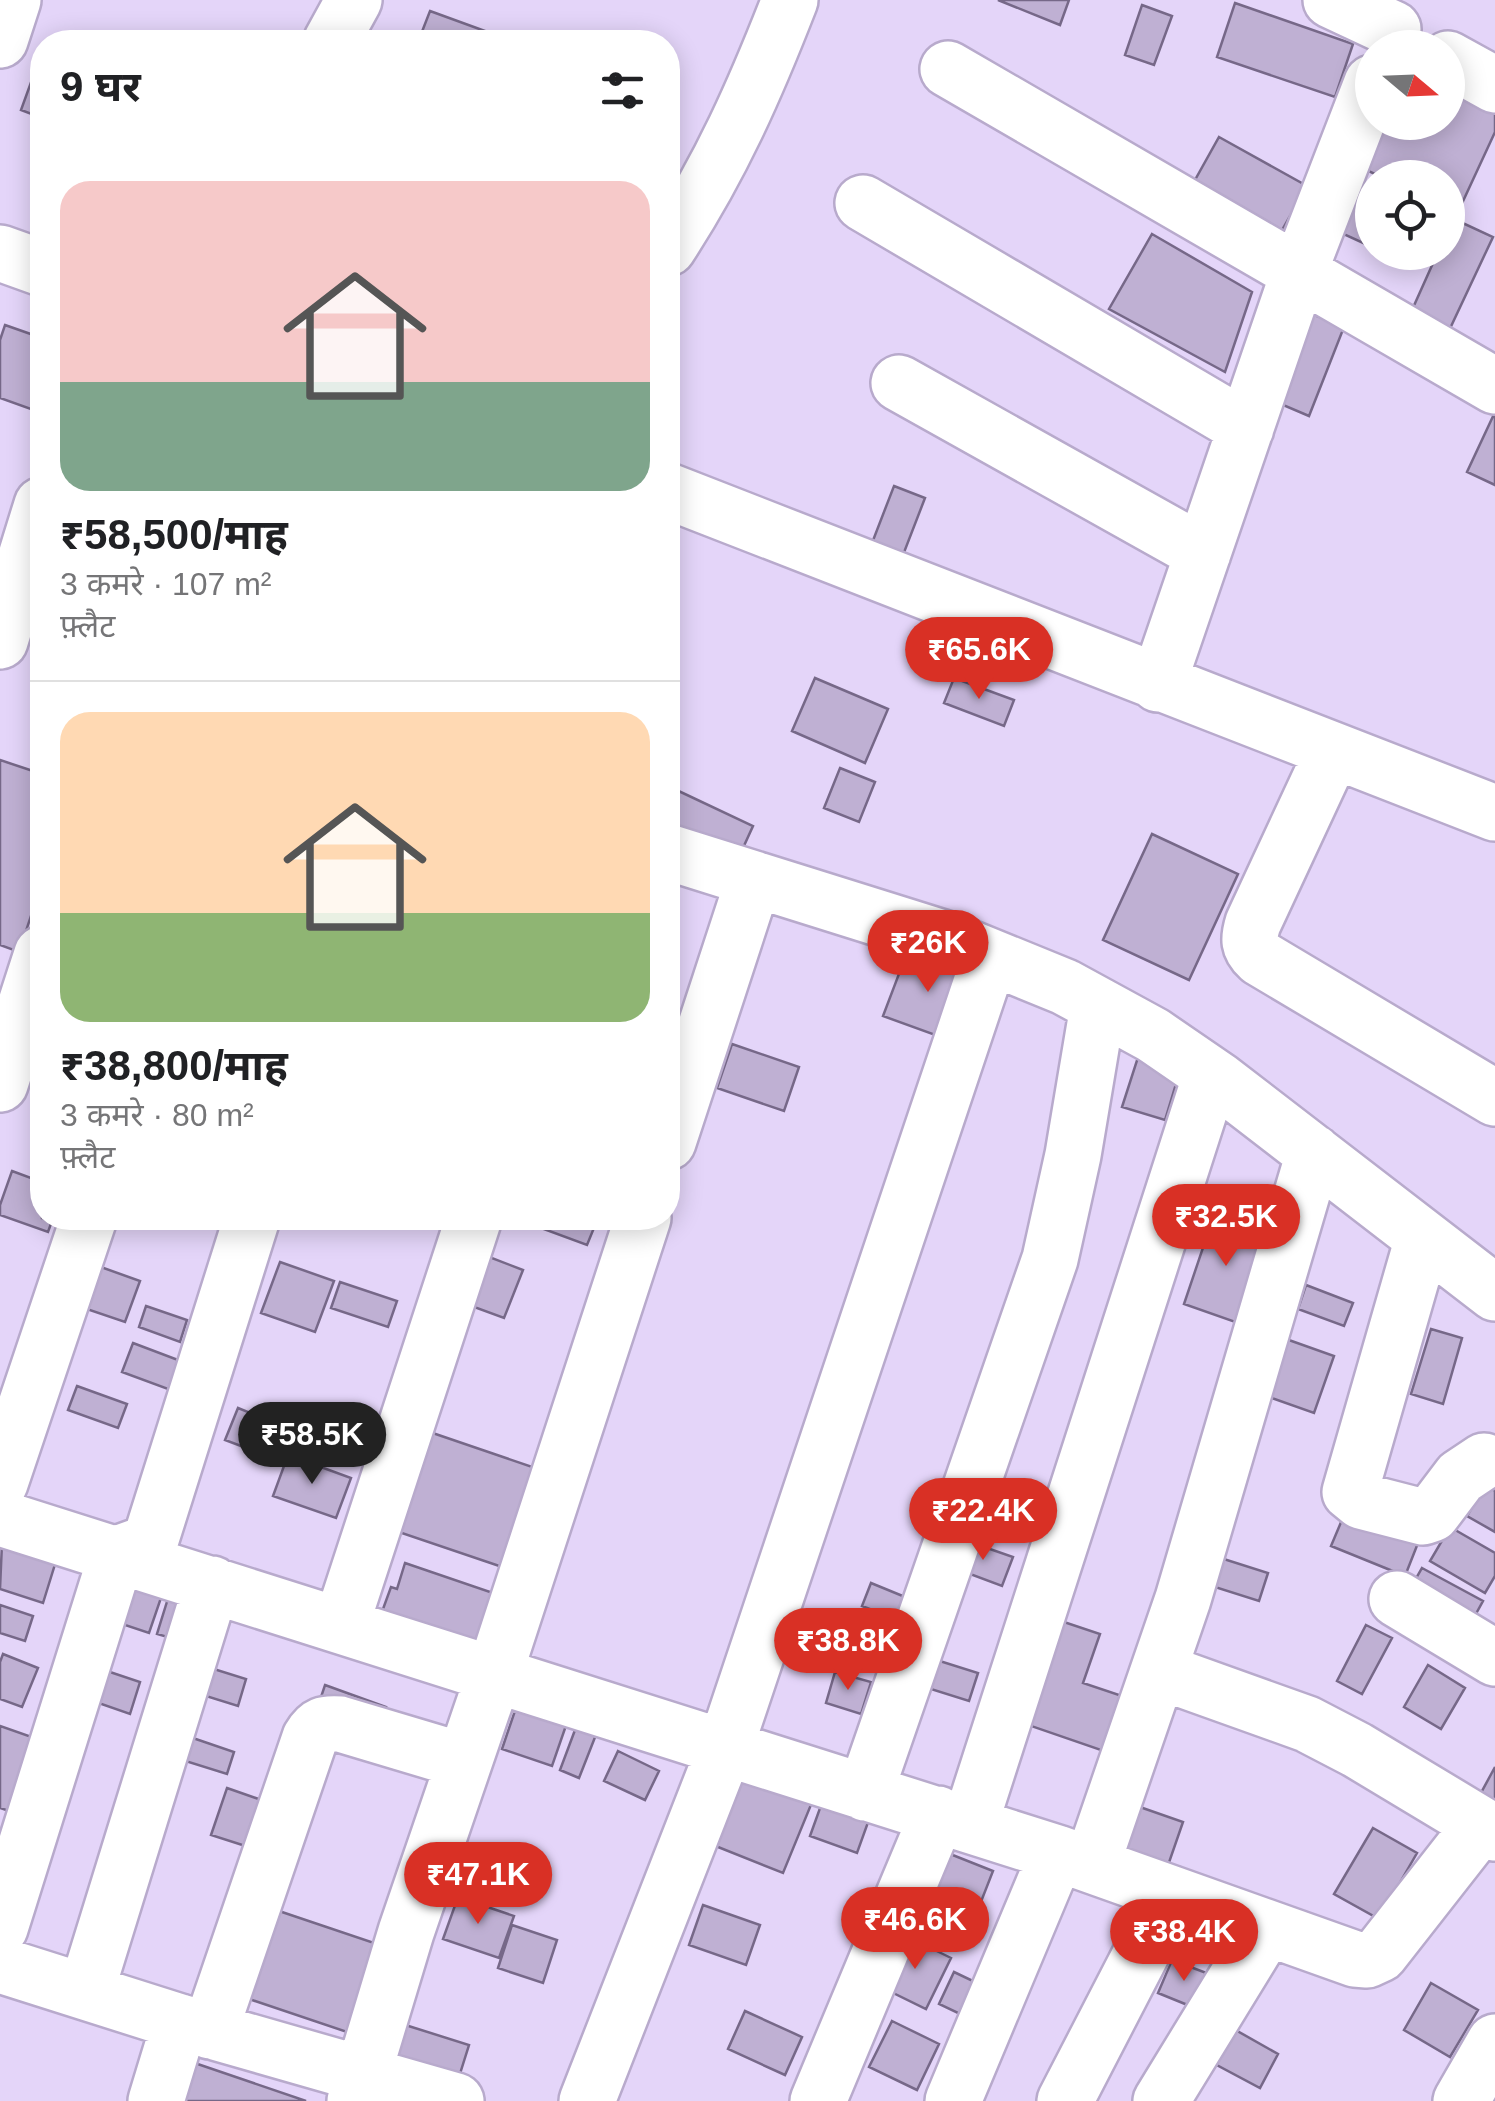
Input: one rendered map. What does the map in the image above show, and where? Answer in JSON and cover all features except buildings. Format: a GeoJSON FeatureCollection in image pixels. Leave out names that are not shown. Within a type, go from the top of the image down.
{"type":"FeatureCollection","features":[{"type":"Feature","properties":{"kind":"street"},"geometry":{"type":"LineString","coordinates":[[0,40],[13,0]]}},
{"type":"Feature","properties":{"kind":"street"},"geometry":{"type":"LineString","coordinates":[[338,30],[354,0]]}},
{"type":"Feature","properties":{"kind":"street"},"geometry":{"type":"LineString","coordinates":[[680,230],[736,134],[790,0]]}},
{"type":"Feature","properties":{"kind":"street"},"geometry":{"type":"LineString","coordinates":[[1331,0],[1383,30]]}},
{"type":"Feature","properties":{"kind":"street"},"geometry":{"type":"LineString","coordinates":[[1465,68],[1495,85]]}},
{"type":"Feature","properties":{"kind":"street"},"geometry":{"type":"LineString","coordinates":[[948,69],[1495,386]]}},
{"type":"Feature","properties":{"kind":"street"},"geometry":{"type":"LineString","coordinates":[[1158,684],[1299,272],[1355,128]]}},
{"type":"Feature","properties":{"kind":"street"},"geometry":{"type":"LineString","coordinates":[[863,203],[1246,428]]}},
{"type":"Feature","properties":{"kind":"street"},"geometry":{"type":"LineString","coordinates":[[0,253],[30,264]]}},
{"type":"Feature","properties":{"kind":"street"},"geometry":{"type":"LineString","coordinates":[[900,383],[1203,553]]}},
{"type":"Feature","properties":{"kind":"street"},"geometry":{"type":"LineString","coordinates":[[680,496],[1495,813]]}},
{"type":"Feature","properties":{"kind":"street"},"geometry":{"type":"LineString","coordinates":[[30,545],[0,643],[30,654]]}},
{"type":"Feature","properties":{"kind":"street"},"geometry":{"type":"LineString","coordinates":[[1333,751],[1253,924],[1248,938],[1250,950],[1495,1098]]}},
{"type":"Feature","properties":{"kind":"street"},"geometry":{"type":"LineString","coordinates":[[680,856],[952,940],[1065,987],[1211,1074],[1495,1294]]}},
{"type":"Feature","properties":{"kind":"street"},"geometry":{"type":"LineString","coordinates":[[680,1105],[754,879]]}},
{"type":"Feature","properties":{"kind":"street"},"geometry":{"type":"LineString","coordinates":[[587,2101],[724,1748],[990,957]]}},
{"type":"Feature","properties":{"kind":"street"},"geometry":{"type":"LineString","coordinates":[[11,1083],[30,1004]]}},
{"type":"Feature","properties":{"kind":"street"},"geometry":{"type":"LineString","coordinates":[[865,1793],[1050,1260],[1073,1156],[1098,1006]]}},
{"type":"Feature","properties":{"kind":"street"},"geometry":{"type":"LineString","coordinates":[[818,2101],[954,1819],[1211,1074]]}},
{"type":"Feature","properties":{"kind":"street"},"geometry":{"type":"LineString","coordinates":[[953,2101],[1075,1858],[1159,1670],[1314,1153]]}},
{"type":"Feature","properties":{"kind":"street"},"geometry":{"type":"LineString","coordinates":[[0,1483],[85,1230]]}},
{"type":"Feature","properties":{"kind":"street"},"geometry":{"type":"LineString","coordinates":[[116,1554],[150,1542],[248,1230]]}},
{"type":"Feature","properties":{"kind":"street"},"geometry":{"type":"LineString","coordinates":[[342,1625],[470,1230]]}},
{"type":"Feature","properties":{"kind":"street"},"geometry":{"type":"LineString","coordinates":[[359,2088],[406,1932],[639,1230]]}},
{"type":"Feature","properties":{"kind":"street"},"geometry":{"type":"LineString","coordinates":[[1423,1238],[1350,1492],[1360,1501],[1424,1517],[1438,1509],[1460,1478],[1491,1458]]}},
{"type":"Feature","properties":{"kind":"street"},"geometry":{"type":"LineString","coordinates":[[0,1518],[1075,1858],[1356,1960],[1380,1954],[1488,1829],[1307,1724],[1159,1670]]}},
{"type":"Feature","properties":{"kind":"street"},"geometry":{"type":"LineString","coordinates":[[0,1928],[116,1554]]}},
{"type":"Feature","properties":{"kind":"street"},"geometry":{"type":"LineString","coordinates":[[86,1992],[212,1584]]}},
{"type":"Feature","properties":{"kind":"street"},"geometry":{"type":"LineString","coordinates":[[1397,1599],[1495,1658]]}},
{"type":"Feature","properties":{"kind":"street"},"geometry":{"type":"LineString","coordinates":[[156,2101],[194,2026],[317,1727],[340,1724],[464,1761]]}},
{"type":"Feature","properties":{"kind":"street"},"geometry":{"type":"LineString","coordinates":[[1065,2101],[1172,1894]]}},
{"type":"Feature","properties":{"kind":"street"},"geometry":{"type":"LineString","coordinates":[[1161,2101],[1268,1928]]}},
{"type":"Feature","properties":{"kind":"street"},"geometry":{"type":"LineString","coordinates":[[0,1965],[194,2026],[359,2088],[456,2101]]}},
{"type":"Feature","properties":{"kind":"street"},"geometry":{"type":"LineString","coordinates":[[1460,2101],[1495,2042]]}}]}
